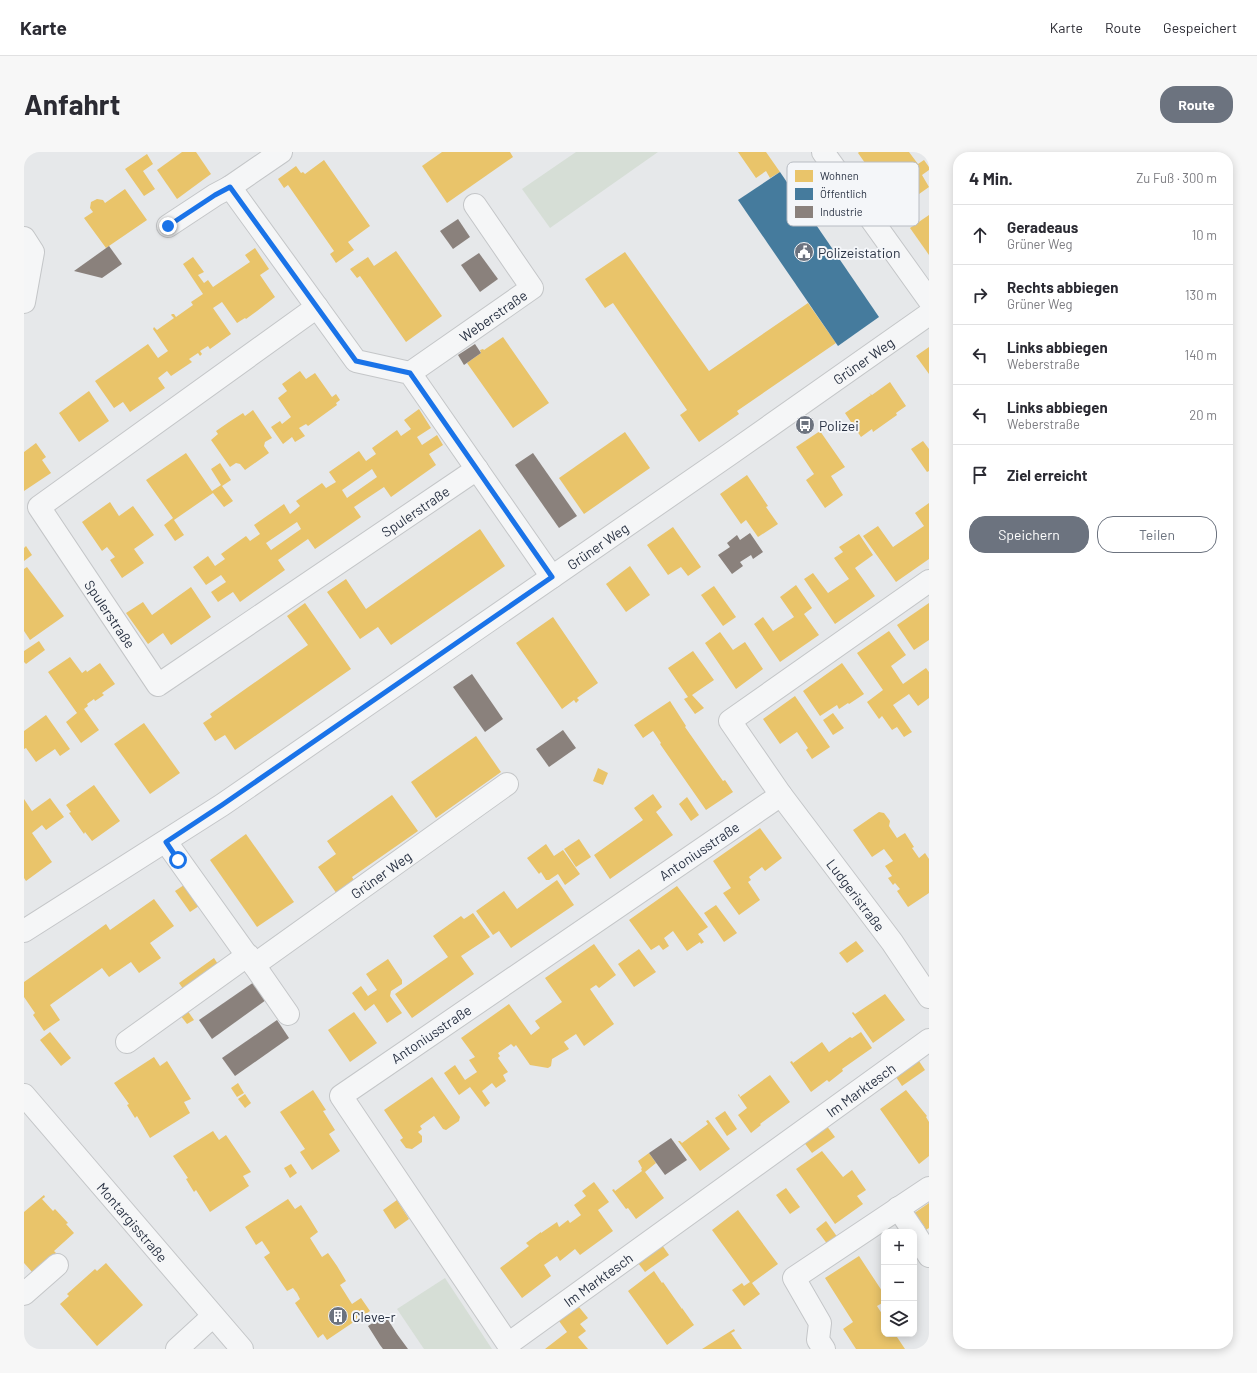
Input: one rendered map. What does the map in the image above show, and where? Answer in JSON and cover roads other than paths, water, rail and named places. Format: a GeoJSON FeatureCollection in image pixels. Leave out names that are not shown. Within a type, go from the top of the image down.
{"type":"FeatureCollection","features":[{"type":"Feature","properties":{"kind":"street"},"geometry":{"type":"LineString","coordinates":[[168,226],[215,195],[230,187],[280,152]]}},
{"type":"Feature","properties":{"kind":"street"},"geometry":{"type":"LineString","coordinates":[[823,152],[830,162]]}},
{"type":"Feature","properties":{"kind":"street"},"geometry":{"type":"LineString","coordinates":[[230,187],[356,361],[410,373],[552,577]]}},
{"type":"Feature","properties":{"kind":"street","name":"Weberstraße"},"geometry":{"type":"LineString","coordinates":[[410,373],[532,288],[475,205]]}},
{"type":"Feature","properties":{"kind":"street"},"geometry":{"type":"LineString","coordinates":[[876,226],[929,300]]}},
{"type":"Feature","properties":{"kind":"street"},"geometry":{"type":"LineString","coordinates":[[24,238],[34,252],[24,302]]}},
{"type":"Feature","properties":{"kind":"street","name":"Spulerstraße"},"geometry":{"type":"LineString","coordinates":[[317,307],[39,507],[158,685],[477,469]]}},
{"type":"Feature","properties":{"kind":"street","name":"Grüner Weg"},"geometry":{"type":"LineString","coordinates":[[24,931],[222,805],[929,314]]}},
{"type":"Feature","properties":{"kind":"street"},"geometry":{"type":"LineString","coordinates":[[781,795],[730,721],[929,581]]}},
{"type":"Feature","properties":{"kind":"street","name":"Grüner Weg"},"geometry":{"type":"LineString","coordinates":[[127,1042],[251,960],[507,784]]}},
{"type":"Feature","properties":{"kind":"street","name":"Ludgeristraße"},"geometry":{"type":"LineString","coordinates":[[781,795],[892,942],[929,997]]}},
{"type":"Feature","properties":{"kind":"street","name":"Antoniusstraße"},"geometry":{"type":"LineString","coordinates":[[341,1096],[781,795]]}},
{"type":"Feature","properties":{"kind":"street"},"geometry":{"type":"LineString","coordinates":[[166,842],[288,1014]]}},
{"type":"Feature","properties":{"kind":"street","name":"Im Marktesch"},"geometry":{"type":"LineString","coordinates":[[341,1096],[508,1344],[929,1040]]}},
{"type":"Feature","properties":{"kind":"street","name":"Montargisstraße"},"geometry":{"type":"LineString","coordinates":[[24,1095],[242,1349]]}},
{"type":"Feature","properties":{"kind":"street"},"geometry":{"type":"LineString","coordinates":[[824,1349],[818,1340],[820,1323],[794,1278],[929,1188]]}},
{"type":"Feature","properties":{"kind":"street"},"geometry":{"type":"LineString","coordinates":[[898,1208],[912,1229]]}},
{"type":"Feature","properties":{"kind":"street"},"geometry":{"type":"LineString","coordinates":[[917,1237],[929,1256]]}},
{"type":"Feature","properties":{"kind":"street"},"geometry":{"type":"LineString","coordinates":[[24,1294],[57,1265]]}},
{"type":"Feature","properties":{"kind":"street"},"geometry":{"type":"LineString","coordinates":[[177,1349],[213,1316]]}},
{"type":"Feature","properties":{"kind":"place","name":"Polizeistation"},"geometry":{"type":"Point","coordinates":[804,252]}},
{"type":"Feature","properties":{"kind":"place","name":"Polizei"},"geometry":{"type":"Point","coordinates":[805,425]}},
{"type":"Feature","properties":{"kind":"place","name":"Cleve-r"},"geometry":{"type":"Point","coordinates":[338,1316]}}]}
